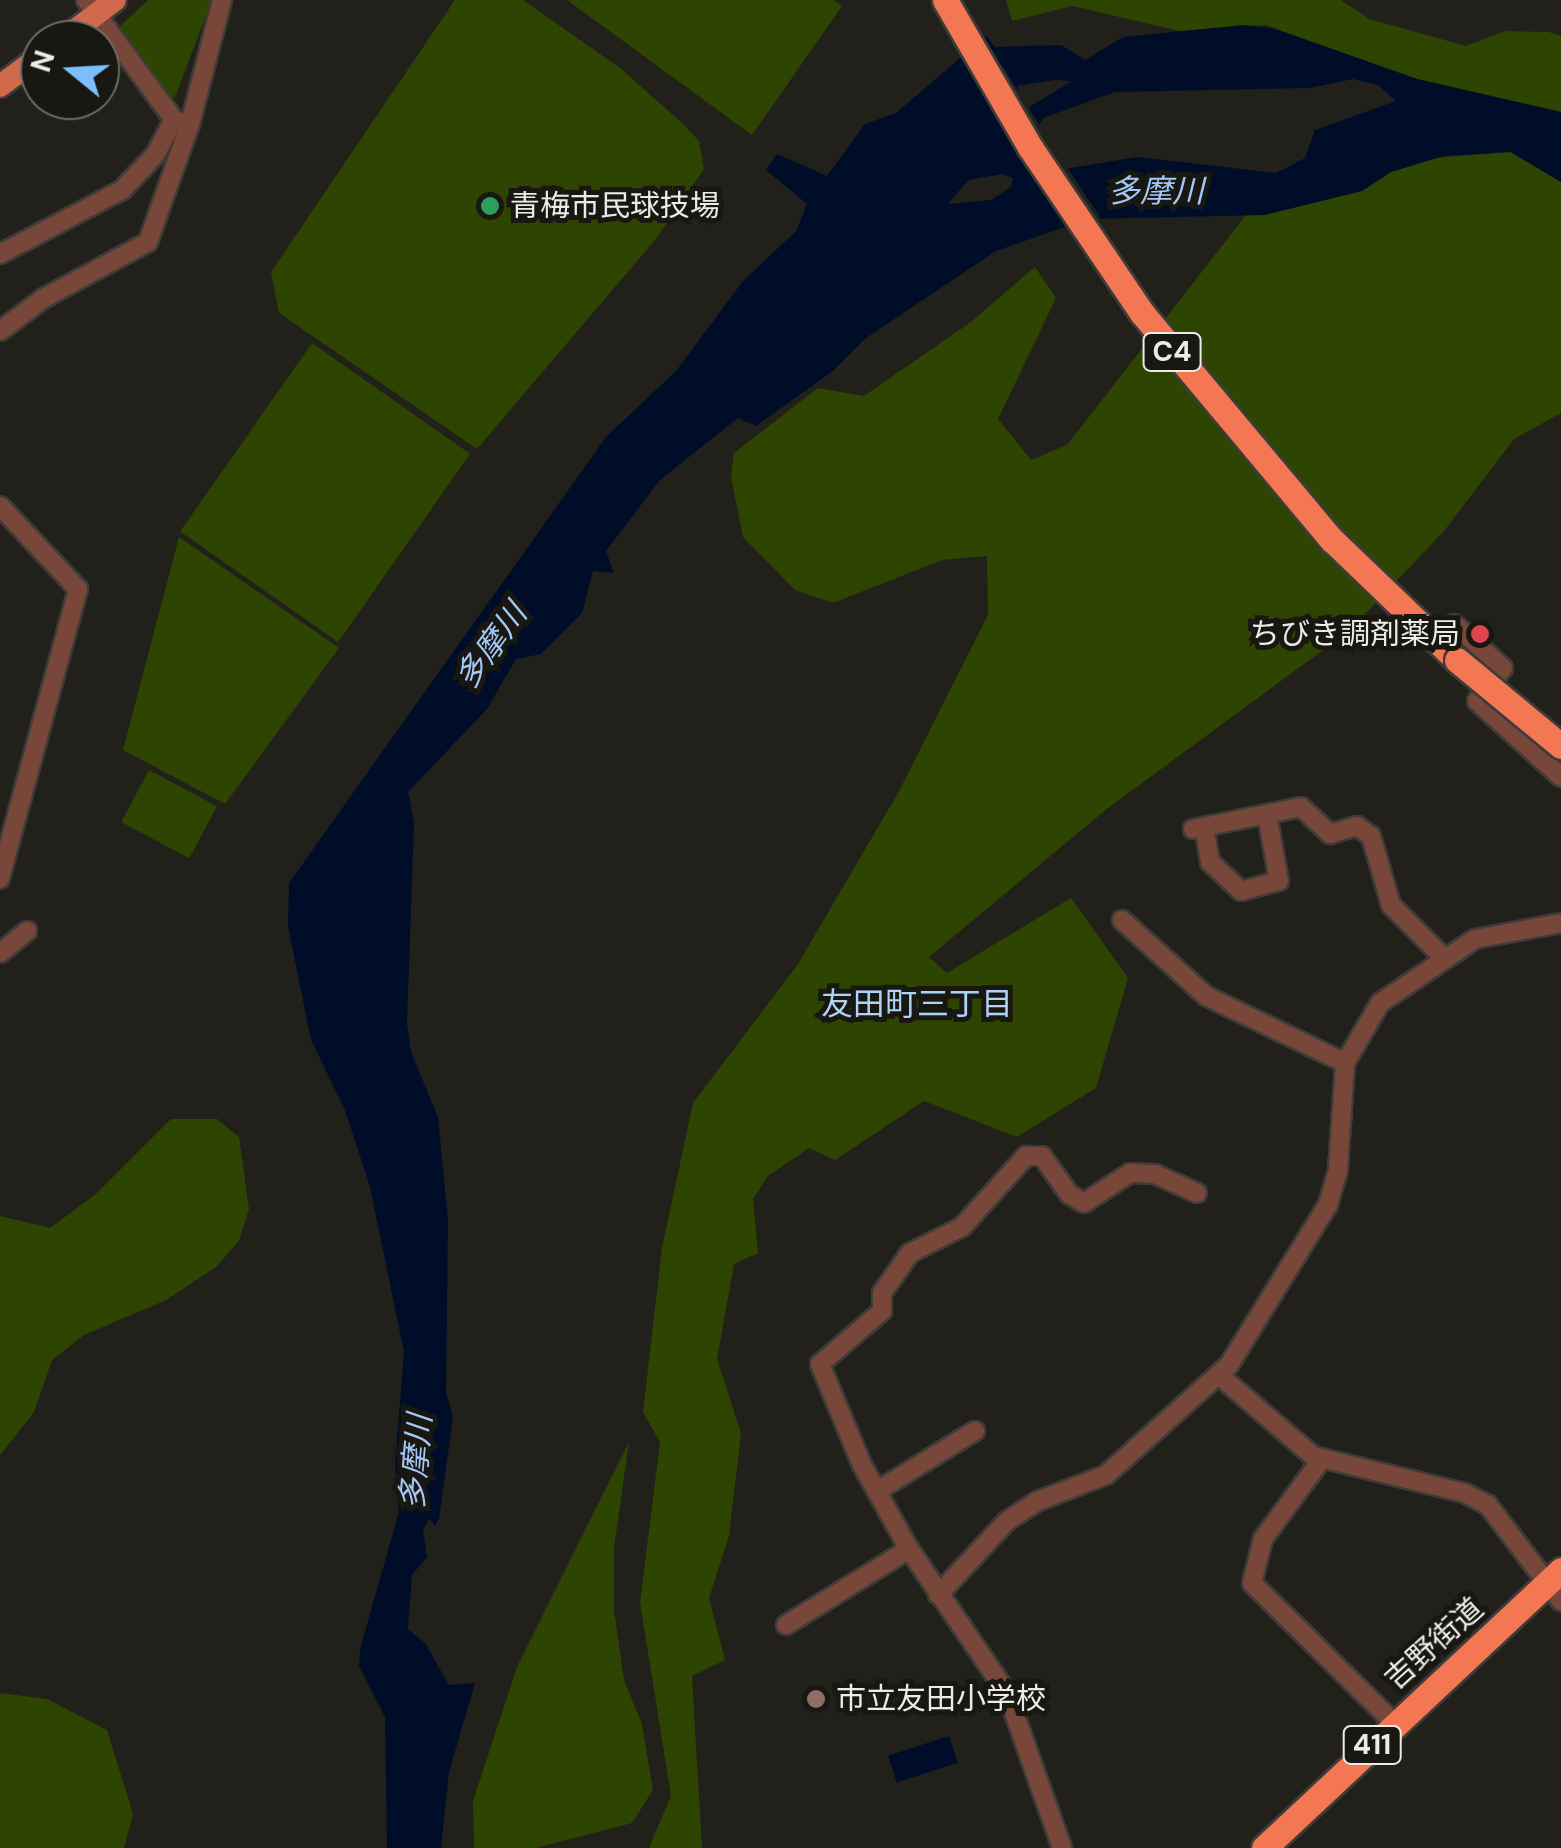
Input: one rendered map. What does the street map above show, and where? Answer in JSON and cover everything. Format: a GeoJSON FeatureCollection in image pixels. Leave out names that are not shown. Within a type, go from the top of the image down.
{"type":"FeatureCollection","features":[{"type":"Feature","properties":{"kind":"highway","name":"C4"},"geometry":{"type":"LineString","coordinates":[[945,0],[1104,260],[1238,433],[1378,585],[1561,746]]}},
{"type":"Feature","properties":{"kind":"highway","name":"C4"},"geometry":{"type":"LineString","coordinates":[[956,0],[1078,202],[1208,380],[1374,566],[1561,734]]}},
{"type":"Feature","properties":{"kind":"highway","name":"吉野街道"},"geometry":{"type":"LineString","coordinates":[[1264,1848],[1394,1724],[1557,1584]]}},
{"type":"Feature","properties":{"kind":"main road"},"geometry":{"type":"LineString","coordinates":[[90,8],[115,0]]}},
{"type":"Feature","properties":{"kind":"street"},"geometry":{"type":"LineString","coordinates":[[0,331],[148,242],[222,0]]}},
{"type":"Feature","properties":{"kind":"street"},"geometry":{"type":"LineString","coordinates":[[90,8],[182,122]]}},
{"type":"Feature","properties":{"kind":"street"},"geometry":{"type":"LineString","coordinates":[[0,254],[122,190],[182,122]]}},
{"type":"Feature","properties":{"kind":"street"},"geometry":{"type":"LineString","coordinates":[[0,506],[78,589],[0,879]]}},
{"type":"Feature","properties":{"kind":"street"},"geometry":{"type":"LineString","coordinates":[[1454,624],[1503,668],[1477,701],[1561,777]]}},
{"type":"Feature","properties":{"kind":"street"},"geometry":{"type":"LineString","coordinates":[[1266,814],[1278,881],[1241,891],[1210,862],[1198,828],[1266,814],[1301,807],[1330,834],[1357,826],[1371,836],[1391,905],[1443,957]]}},
{"type":"Feature","properties":{"kind":"street"},"geometry":{"type":"LineString","coordinates":[[1122,920],[1206,996],[1345,1062]]}},
{"type":"Feature","properties":{"kind":"street"},"geometry":{"type":"LineString","coordinates":[[938,1595],[1018,1512],[1106,1475],[1220,1376],[1328,1204],[1338,1169],[1345,1062],[1380,1003],[1443,957],[1487,936],[1561,923]]}},
{"type":"Feature","properties":{"kind":"street"},"geometry":{"type":"LineString","coordinates":[[0,953],[27,932]]}},
{"type":"Feature","properties":{"kind":"street"},"geometry":{"type":"LineString","coordinates":[[1062,1848],[1007,1693],[908,1549],[877,1491],[820,1364],[882,1311],[882,1293],[910,1253],[962,1227],[1026,1156],[1042,1156],[1069,1194],[1084,1204],[1130,1173],[1155,1174],[1197,1193]]}},
{"type":"Feature","properties":{"kind":"street"},"geometry":{"type":"LineString","coordinates":[[1220,1376],[1321,1460],[1474,1497],[1500,1516],[1557,1584]]}},
{"type":"Feature","properties":{"kind":"street"},"geometry":{"type":"LineString","coordinates":[[877,1491],[975,1432]]}},
{"type":"Feature","properties":{"kind":"street"},"geometry":{"type":"LineString","coordinates":[[1321,1460],[1263,1539],[1252,1583],[1394,1724]]}},
{"type":"Feature","properties":{"kind":"street"},"geometry":{"type":"LineString","coordinates":[[786,1624],[908,1549]]}},
{"type":"Feature","properties":{"kind":"green space"},"geometry":{"type":"Polygon","coordinates":[[[148,0],[212,0],[175,97],[167,98],[120,35],[120,26],[148,0]]]}},
{"type":"Feature","properties":{"kind":"green space"},"geometry":{"type":"Polygon","coordinates":[[[455,0],[523,0],[620,68],[682,123],[699,141],[704,169],[655,240],[477,449],[279,313],[271,272],[455,0]]]}},
{"type":"Feature","properties":{"kind":"green space"},"geometry":{"type":"Polygon","coordinates":[[[567,0],[834,0],[842,6],[752,135],[567,0]]]}},
{"type":"Feature","properties":{"kind":"green space"},"geometry":{"type":"Polygon","coordinates":[[[1006,0],[1341,0],[1369,19],[1466,46],[1505,31],[1549,32],[1561,36],[1561,112],[1417,79],[1265,25],[1180,31],[1072,6],[1012,21],[1006,0]]]}},
{"type":"Feature","properties":{"kind":"green space"},"geometry":{"type":"Polygon","coordinates":[[[1510,152],[1561,182],[1561,413],[1514,439],[1444,531],[1349,631],[1108,808],[929,957],[947,973],[1071,898],[1128,978],[1096,1088],[1017,1137],[924,1101],[835,1160],[809,1148],[768,1176],[753,1199],[758,1253],[734,1264],[717,1359],[741,1433],[729,1536],[709,1598],[725,1660],[692,1676],[702,1848],[649,1848],[671,1796],[640,1602],[660,1442],[643,1412],[662,1248],[693,1103],[798,964],[898,793],[988,615],[987,556],[942,560],[833,603],[795,590],[743,537],[731,477],[734,453],[818,388],[864,396],[971,322],[1035,267],[1056,298],[998,419],[1031,460],[1067,445],[1246,215],[1362,191],[1391,172],[1433,158],[1510,152]]]}},
{"type":"Feature","properties":{"kind":"green space"},"geometry":{"type":"Polygon","coordinates":[[[312,343],[470,454],[338,642],[180,531],[312,343]]]}},
{"type":"Feature","properties":{"kind":"green space"},"geometry":{"type":"Polygon","coordinates":[[[179,537],[339,648],[225,804],[123,750],[179,537]]]}},
{"type":"Feature","properties":{"kind":"green space"},"geometry":{"type":"Polygon","coordinates":[[[149,770],[217,806],[189,858],[121,822],[149,770]]]}},
{"type":"Feature","properties":{"kind":"green space"},"geometry":{"type":"Polygon","coordinates":[[[171,1119],[217,1119],[239,1137],[249,1209],[239,1241],[216,1267],[166,1300],[84,1335],[52,1360],[34,1412],[0,1455],[0,1216],[50,1228],[96,1194],[171,1119]]]}},
{"type":"Feature","properties":{"kind":"green space"},"geometry":{"type":"Polygon","coordinates":[[[629,1442],[614,1548],[614,1610],[624,1680],[642,1724],[653,1790],[632,1823],[536,1848],[474,1848],[473,1801],[517,1667],[629,1442]]]}},
{"type":"Feature","properties":{"kind":"green space"},"geometry":{"type":"Polygon","coordinates":[[[0,1693],[47,1699],[107,1730],[133,1814],[124,1848],[0,1848],[0,1693]]]}},
{"type":"Feature","properties":{"kind":"water","name":"多摩川"},"geometry":{"type":"Polygon","coordinates":[[[1244,25],[1272,28],[1417,79],[1561,112],[1561,182],[1511,152],[1444,156],[1391,172],[1362,191],[1265,215],[1087,219],[996,251],[866,338],[833,371],[756,426],[738,418],[660,480],[606,551],[614,573],[593,571],[582,613],[541,654],[516,659],[487,709],[408,792],[414,822],[407,1023],[411,1052],[438,1117],[448,1220],[446,1392],[453,1417],[439,1519],[435,1526],[429,1519],[423,1530],[427,1557],[412,1575],[408,1629],[425,1643],[449,1685],[475,1683],[449,1772],[441,1848],[387,1848],[385,1717],[359,1666],[360,1649],[399,1512],[395,1464],[404,1352],[370,1187],[345,1110],[311,1040],[288,926],[289,883],[606,437],[676,371],[743,281],[796,231],[807,204],[766,170],[777,154],[827,176],[865,124],[896,113],[986,36],[995,47],[1061,45],[1085,60],[1123,37],[1244,25]],[[1353,79],[1310,88],[1115,92],[1043,118],[1021,157],[1034,174],[1137,157],[1276,173],[1305,158],[1315,130],[1396,101],[1378,85],[1353,79]],[[1072,81],[1017,86],[1026,109],[1072,81]],[[1003,174],[968,180],[948,204],[991,200],[1011,187],[1013,178],[1003,174]]]}},
{"type":"Feature","properties":{"kind":"water"},"geometry":{"type":"Polygon","coordinates":[[[949,1736],[958,1763],[897,1782],[888,1756],[949,1736]]]}},
{"type":"Feature","properties":{"kind":"pier"},"geometry":{"type":"Polygon","coordinates":[[[981,32],[1040,126],[1031,136],[977,35],[981,32]]]}},
{"type":"Feature","properties":{"kind":"pier"},"geometry":{"type":"Polygon","coordinates":[[[1066,166],[1104,223],[1088,224],[1046,170],[1066,166]]]}},
{"type":"Feature","properties":{"kind":"place","name":"青梅市民球技場"},"geometry":{"type":"Point","coordinates":[490,206]}},
{"type":"Feature","properties":{"kind":"place","name":"ちびき調剤薬局"},"geometry":{"type":"Point","coordinates":[1480,634]}},
{"type":"Feature","properties":{"kind":"place","name":"市立友田小学校"},"geometry":{"type":"Point","coordinates":[816,1699]}},
{"type":"Feature","properties":{"kind":"district","name":"友田町三丁目"},"geometry":{"type":"Point","coordinates":[917,1004]}}]}
